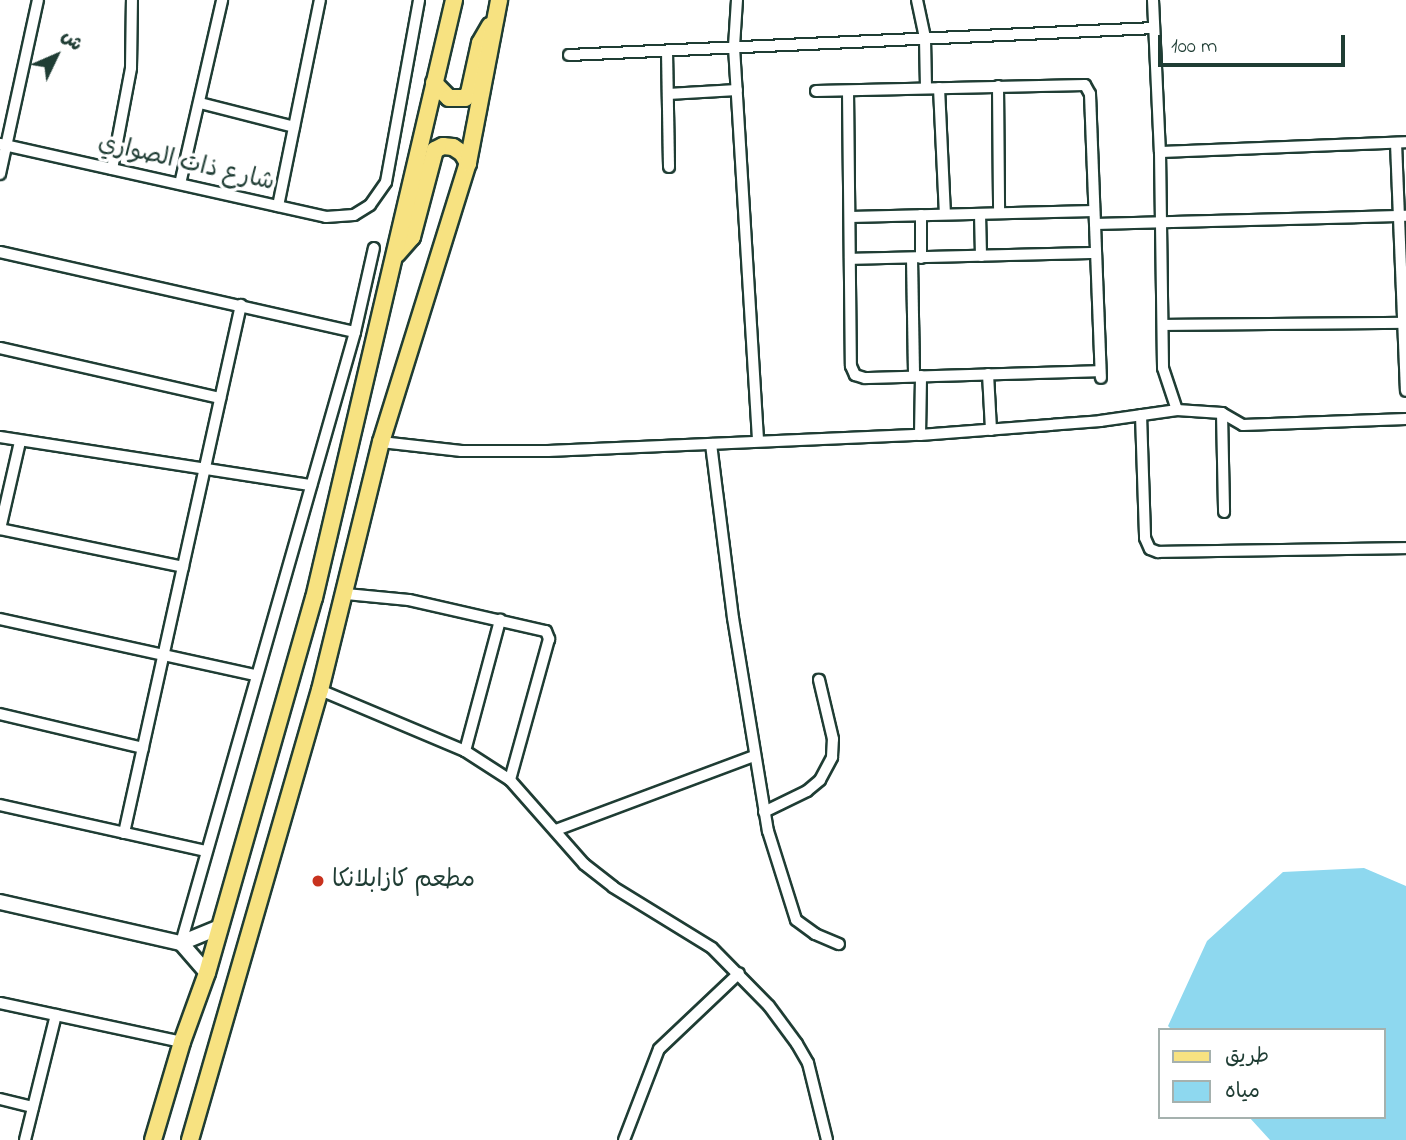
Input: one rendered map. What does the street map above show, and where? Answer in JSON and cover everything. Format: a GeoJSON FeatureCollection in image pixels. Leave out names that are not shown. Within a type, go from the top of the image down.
{"type":"FeatureCollection","features":[{"type":"Feature","properties":{"kind":"main road"},"geometry":{"type":"LineString","coordinates":[[153,1140],[182,1042],[207,973],[314,598],[454,0]]}},
{"type":"Feature","properties":{"kind":"main road"},"geometry":{"type":"LineString","coordinates":[[190,1140],[320,690],[381,442],[468,163],[499,0]]}},
{"type":"Feature","properties":{"kind":"main road"},"geometry":{"type":"LineString","coordinates":[[434,83],[449,98],[465,98],[469,93],[480,43],[496,20]]}},
{"type":"Feature","properties":{"kind":"main road"},"geometry":{"type":"LineString","coordinates":[[395,256],[412,237],[435,150],[443,146],[453,147],[462,153],[468,163]]}},
{"type":"Feature","properties":{"kind":"street"},"geometry":{"type":"LineString","coordinates":[[0,174],[3,145],[37,0]]}},
{"type":"Feature","properties":{"kind":"street"},"geometry":{"type":"LineString","coordinates":[[112,169],[131,68],[132,0]]}},
{"type":"Feature","properties":{"kind":"street"},"geometry":{"type":"LineString","coordinates":[[180,184],[222,0]]}},
{"type":"Feature","properties":{"kind":"street"},"geometry":{"type":"LineString","coordinates":[[278,206],[320,0]]}},
{"type":"Feature","properties":{"kind":"street","name":"شارع ذات الصواري"},"geometry":{"type":"LineString","coordinates":[[3,145],[335,218],[362,211],[377,198],[386,182],[419,0]]}},
{"type":"Feature","properties":{"kind":"street"},"geometry":{"type":"LineString","coordinates":[[737,0],[734,47],[758,440]]}},
{"type":"Feature","properties":{"kind":"street"},"geometry":{"type":"LineString","coordinates":[[917,0],[925,39],[926,88]]}},
{"type":"Feature","properties":{"kind":"street"},"geometry":{"type":"LineString","coordinates":[[1153,0],[1160,152],[1163,368],[1177,410]]}},
{"type":"Feature","properties":{"kind":"street"},"geometry":{"type":"LineString","coordinates":[[569,55],[1154,28]]}},
{"type":"Feature","properties":{"kind":"street"},"geometry":{"type":"LineString","coordinates":[[667,51],[669,167]]}},
{"type":"Feature","properties":{"kind":"street"},"geometry":{"type":"LineString","coordinates":[[816,91],[848,90],[926,88],[939,88],[1081,84],[1088,89],[1101,374],[865,378],[853,372],[848,90]]}},
{"type":"Feature","properties":{"kind":"street"},"geometry":{"type":"LineString","coordinates":[[998,86],[999,213]]}},
{"type":"Feature","properties":{"kind":"street"},"geometry":{"type":"LineString","coordinates":[[939,88],[945,214]]}},
{"type":"Feature","properties":{"kind":"street"},"geometry":{"type":"LineString","coordinates":[[668,94],[737,90]]}},
{"type":"Feature","properties":{"kind":"street"},"geometry":{"type":"LineString","coordinates":[[200,103],[294,127]]}},
{"type":"Feature","properties":{"kind":"street"},"geometry":{"type":"LineString","coordinates":[[1160,152],[1401,142],[1406,391]]}},
{"type":"Feature","properties":{"kind":"street"},"geometry":{"type":"LineString","coordinates":[[850,217],[1094,211]]}},
{"type":"Feature","properties":{"kind":"street"},"geometry":{"type":"LineString","coordinates":[[980,214],[981,256]]}},
{"type":"Feature","properties":{"kind":"street"},"geometry":{"type":"LineString","coordinates":[[920,215],[916,258],[920,435]]}},
{"type":"Feature","properties":{"kind":"street"},"geometry":{"type":"LineString","coordinates":[[1095,224],[1403,216]]}},
{"type":"Feature","properties":{"kind":"street"},"geometry":{"type":"LineString","coordinates":[[181,943],[355,332],[374,248]]}},
{"type":"Feature","properties":{"kind":"street"},"geometry":{"type":"LineString","coordinates":[[0,252],[355,332]]}},
{"type":"Feature","properties":{"kind":"street"},"geometry":{"type":"LineString","coordinates":[[850,259],[1096,253]]}},
{"type":"Feature","properties":{"kind":"street"},"geometry":{"type":"LineString","coordinates":[[124,833],[241,305]]}},
{"type":"Feature","properties":{"kind":"street"},"geometry":{"type":"LineString","coordinates":[[1163,325],[1405,323]]}},
{"type":"Feature","properties":{"kind":"street"},"geometry":{"type":"LineString","coordinates":[[0,348],[220,398]]}},
{"type":"Feature","properties":{"kind":"street"},"geometry":{"type":"LineString","coordinates":[[988,374],[991,430]]}},
{"type":"Feature","properties":{"kind":"street"},"geometry":{"type":"LineString","coordinates":[[381,442],[461,451],[711,444],[991,430],[1177,410],[1222,413],[1243,425],[1406,419]]}},
{"type":"Feature","properties":{"kind":"street"},"geometry":{"type":"LineString","coordinates":[[1222,413],[1224,512]]}},
{"type":"Feature","properties":{"kind":"street"},"geometry":{"type":"LineString","coordinates":[[1142,415],[1145,538],[1150,549],[1158,552],[1406,548]]}},
{"type":"Feature","properties":{"kind":"street"},"geometry":{"type":"LineString","coordinates":[[0,437],[311,485]]}},
{"type":"Feature","properties":{"kind":"street"},"geometry":{"type":"LineString","coordinates":[[20,442],[0,529],[183,567]]}},
{"type":"Feature","properties":{"kind":"street"},"geometry":{"type":"LineString","coordinates":[[711,444],[764,812],[796,920],[815,934],[839,944]]}},
{"type":"Feature","properties":{"kind":"street"},"geometry":{"type":"LineString","coordinates":[[345,594],[409,600],[542,630],[549,639],[510,780]]}},
{"type":"Feature","properties":{"kind":"street"},"geometry":{"type":"LineString","coordinates":[[0,619],[255,676]]}},
{"type":"Feature","properties":{"kind":"street"},"geometry":{"type":"LineString","coordinates":[[465,751],[500,620]]}},
{"type":"Feature","properties":{"kind":"street"},"geometry":{"type":"LineString","coordinates":[[764,812],[807,791],[820,780],[832,757],[833,739],[820,680]]}},
{"type":"Feature","properties":{"kind":"street"},"geometry":{"type":"LineString","coordinates":[[320,690],[465,751],[510,780],[555,830],[569,850],[603,879],[712,948],[769,1006],[808,1063],[827,1140]]}},
{"type":"Feature","properties":{"kind":"street"},"geometry":{"type":"LineString","coordinates":[[0,714],[143,747]]}},
{"type":"Feature","properties":{"kind":"street"},"geometry":{"type":"LineString","coordinates":[[555,830],[754,756]]}},
{"type":"Feature","properties":{"kind":"street"},"geometry":{"type":"LineString","coordinates":[[0,805],[206,851]]}},
{"type":"Feature","properties":{"kind":"street"},"geometry":{"type":"LineString","coordinates":[[0,902],[181,943],[220,927]]}},
{"type":"Feature","properties":{"kind":"street"},"geometry":{"type":"LineString","coordinates":[[181,943],[207,973]]}},
{"type":"Feature","properties":{"kind":"street"},"geometry":{"type":"LineString","coordinates":[[624,1140],[635,1105],[659,1049],[739,973]]}},
{"type":"Feature","properties":{"kind":"street"},"geometry":{"type":"LineString","coordinates":[[0,1003],[182,1042]]}},
{"type":"Feature","properties":{"kind":"street"},"geometry":{"type":"LineString","coordinates":[[25,1140],[56,1015]]}},
{"type":"Feature","properties":{"kind":"street"},"geometry":{"type":"LineString","coordinates":[[0,1099],[33,1107]]}},
{"type":"Feature","properties":{"kind":"water"},"geometry":{"type":"Polygon","coordinates":[[[1364,868],[1406,886],[1406,1140],[1270,1140],[1251,1119],[1385,1119],[1385,1028],[1168,1026],[1207,941],[1283,872],[1364,868]]]}},
{"type":"Feature","properties":{"kind":"place","name":"مطعم كازابلانكا"},"geometry":{"type":"Point","coordinates":[318,881]}}]}
